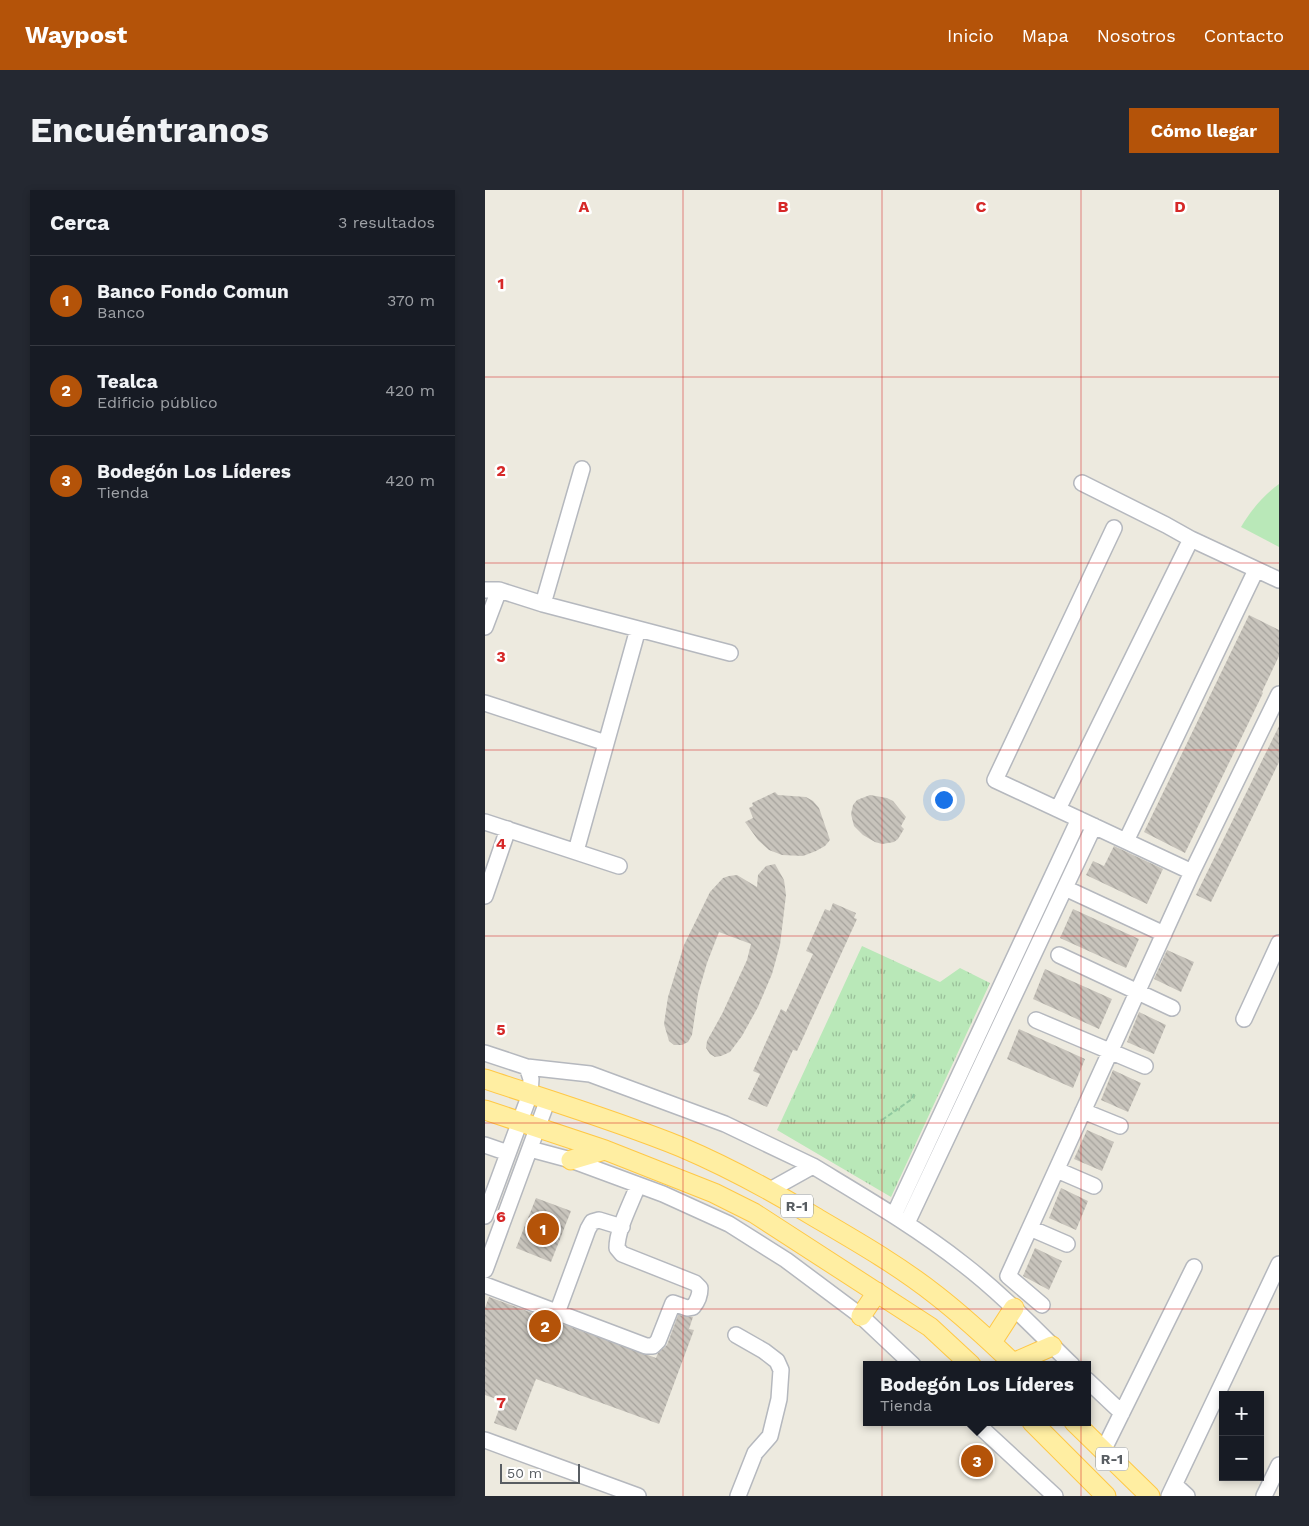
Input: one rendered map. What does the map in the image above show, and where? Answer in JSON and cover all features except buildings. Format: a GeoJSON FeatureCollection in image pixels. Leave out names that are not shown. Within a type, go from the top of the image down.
{"type":"FeatureCollection","features":[{"type":"Feature","properties":{"kind":"main road","name":"R-1"},"geometry":{"type":"LineString","coordinates":[[485,1079],[548,1099],[681,1147],[770,1190],[875,1253],[935,1294],[992,1342],[1011,1361]]}},
{"type":"Feature","properties":{"kind":"main road","name":"R-1"},"geometry":{"type":"LineString","coordinates":[[485,1110],[538,1126],[605,1150],[714,1193],[754,1213],[929,1327],[967,1361]]}},
{"type":"Feature","properties":{"kind":"main road"},"geometry":{"type":"LineString","coordinates":[[571,1160],[605,1150]]}},
{"type":"Feature","properties":{"kind":"main road"},"geometry":{"type":"LineString","coordinates":[[861,1316],[877,1292]]}},
{"type":"Feature","properties":{"kind":"main road"},"geometry":{"type":"LineString","coordinates":[[992,1342],[1014,1308]]}},
{"type":"Feature","properties":{"kind":"main road"},"geometry":{"type":"LineString","coordinates":[[1020,1361],[1052,1346]]}},
{"type":"Feature","properties":{"kind":"main road","name":"R-1"},"geometry":{"type":"LineString","coordinates":[[1036,1426],[1106,1496]]}},
{"type":"Feature","properties":{"kind":"main road","name":"R-1"},"geometry":{"type":"LineString","coordinates":[[1078,1426],[1150,1496]]}},
{"type":"Feature","properties":{"kind":"street"},"geometry":{"type":"LineString","coordinates":[[543,604],[582,469]]}},
{"type":"Feature","properties":{"kind":"street"},"geometry":{"type":"LineString","coordinates":[[1081,482],[1191,539],[1279,580]]}},
{"type":"Feature","properties":{"kind":"street"},"geometry":{"type":"LineString","coordinates":[[1114,528],[995,780],[1192,872]]}},
{"type":"Feature","properties":{"kind":"street"},"geometry":{"type":"LineString","coordinates":[[1058,809],[1191,539]]}},
{"type":"Feature","properties":{"kind":"street"},"geometry":{"type":"LineString","coordinates":[[1126,841],[1256,570]]}},
{"type":"Feature","properties":{"kind":"street"},"geometry":{"type":"LineString","coordinates":[[485,627],[492,590],[730,653]]}},
{"type":"Feature","properties":{"kind":"street"},"geometry":{"type":"LineString","coordinates":[[575,851],[637,629]]}},
{"type":"Feature","properties":{"kind":"street"},"geometry":{"type":"LineString","coordinates":[[1042,1305],[1008,1276],[1192,872],[1279,694]]}},
{"type":"Feature","properties":{"kind":"street"},"geometry":{"type":"LineString","coordinates":[[485,702],[606,743]]}},
{"type":"Feature","properties":{"kind":"street"},"geometry":{"type":"LineString","coordinates":[[900,1219],[1004,1000],[1079,819]]}},
{"type":"Feature","properties":{"kind":"street"},"geometry":{"type":"LineString","coordinates":[[485,822],[619,866]]}},
{"type":"Feature","properties":{"kind":"street"},"geometry":{"type":"LineString","coordinates":[[1004,1000],[1065,888],[1094,826]]}},
{"type":"Feature","properties":{"kind":"street"},"geometry":{"type":"LineString","coordinates":[[485,896],[508,829]]}},
{"type":"Feature","properties":{"kind":"street"},"geometry":{"type":"LineString","coordinates":[[1065,888],[1164,934]]}},
{"type":"Feature","properties":{"kind":"street"},"geometry":{"type":"LineString","coordinates":[[1244,1019],[1279,943]]}},
{"type":"Feature","properties":{"kind":"street"},"geometry":{"type":"LineString","coordinates":[[1059,955],[1172,1008]]}},
{"type":"Feature","properties":{"kind":"street"},"geometry":{"type":"LineString","coordinates":[[1036,1020],[1145,1066]]}},
{"type":"Feature","properties":{"kind":"street"},"geometry":{"type":"LineString","coordinates":[[485,1052],[527,1067],[590,1074],[725,1124],[813,1166],[900,1219],[963,1264],[1014,1308],[1068,1361]]}},
{"type":"Feature","properties":{"kind":"street"},"geometry":{"type":"LineString","coordinates":[[485,1216],[530,1094],[531,1079],[527,1067]]}},
{"type":"Feature","properties":{"kind":"street"},"geometry":{"type":"LineString","coordinates":[[485,1270],[548,1099]]}},
{"type":"Feature","properties":{"kind":"street"},"geometry":{"type":"LineString","coordinates":[[1083,1111],[1120,1126]]}},
{"type":"Feature","properties":{"kind":"street"},"geometry":{"type":"LineString","coordinates":[[485,1145],[508,1154]]}},
{"type":"Feature","properties":{"kind":"street"},"geometry":{"type":"LineString","coordinates":[[530,1149],[571,1160],[663,1194],[729,1224],[786,1260],[861,1316],[909,1361]]}},
{"type":"Feature","properties":{"kind":"street"},"geometry":{"type":"LineString","coordinates":[[770,1190],[813,1166]]}},
{"type":"Feature","properties":{"kind":"street"},"geometry":{"type":"LineString","coordinates":[[1057,1170],[1094,1186]]}},
{"type":"Feature","properties":{"kind":"street"},"geometry":{"type":"LineString","coordinates":[[485,1286],[646,1346],[653,1346],[658,1341],[673,1303],[687,1308],[693,1307],[700,1293],[699,1288],[695,1284],[622,1254],[617,1248],[621,1227],[638,1185]]}},
{"type":"Feature","properties":{"kind":"street"},"geometry":{"type":"LineString","coordinates":[[557,1313],[592,1222],[599,1220],[621,1227]]}},
{"type":"Feature","properties":{"kind":"street"},"geometry":{"type":"LineString","coordinates":[[1030,1228],[1067,1244]]}},
{"type":"Feature","properties":{"kind":"street"},"geometry":{"type":"LineString","coordinates":[[1187,1496],[1172,1491],[1279,1264]]}},
{"type":"Feature","properties":{"kind":"street"},"geometry":{"type":"LineString","coordinates":[[1103,1451],[1194,1267]]}},
{"type":"Feature","properties":{"kind":"street"},"geometry":{"type":"LineString","coordinates":[[735,1335],[764,1351],[777,1361],[781,1370],[779,1399],[770,1436],[755,1453],[739,1496]]}},
{"type":"Feature","properties":{"kind":"street"},"geometry":{"type":"LineString","coordinates":[[1091,1384],[1122,1413]]}},
{"type":"Feature","properties":{"kind":"street"},"geometry":{"type":"LineString","coordinates":[[979,1426],[1055,1496]]}},
{"type":"Feature","properties":{"kind":"street"},"geometry":{"type":"LineString","coordinates":[[485,1440],[639,1496]]}},
{"type":"Feature","properties":{"kind":"street"},"geometry":{"type":"LineString","coordinates":[[1265,1496],[1279,1465]]}},
{"type":"Feature","properties":{"kind":"path"},"geometry":{"type":"LineString","coordinates":[[882,1120],[912,1099],[915,1094]]}},
{"type":"Feature","properties":{"kind":"green space"},"geometry":{"type":"Polygon","coordinates":[[[1279,484],[1279,547],[1241,527],[1258,504],[1279,484]]]}},
{"type":"Feature","properties":{"kind":"green space"},"geometry":{"type":"Polygon","coordinates":[[[862,946],[940,982],[960,968],[990,983],[891,1197],[777,1130],[862,946]]]}},
{"type":"Feature","properties":{"kind":"place","name":"Banco Fondo Comun"},"geometry":{"type":"Point","coordinates":[543,1229]}},
{"type":"Feature","properties":{"kind":"place","name":"Tealca"},"geometry":{"type":"Point","coordinates":[545,1326]}},
{"type":"Feature","properties":{"kind":"place","name":"Bodegón Los Líderes"},"geometry":{"type":"Point","coordinates":[977,1461]}}]}
